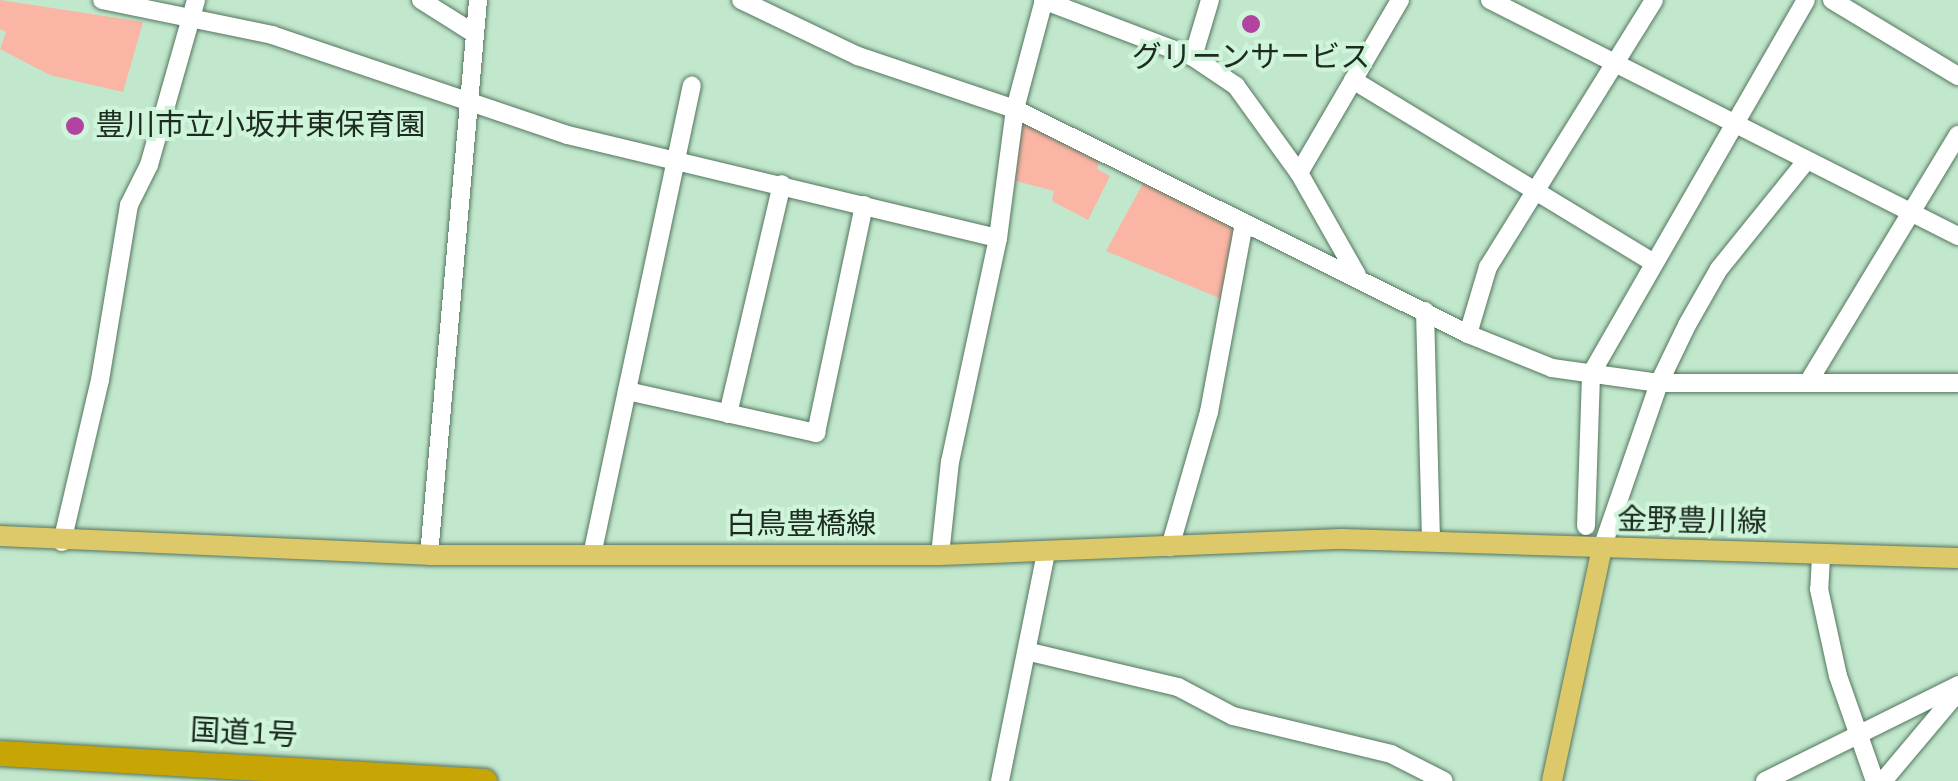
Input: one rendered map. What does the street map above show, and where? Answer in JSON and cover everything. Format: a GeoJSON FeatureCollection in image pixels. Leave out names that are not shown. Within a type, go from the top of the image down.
{"type":"FeatureCollection","features":[{"type":"Feature","properties":{"kind":"highway","name":"国道1号"},"geometry":{"type":"LineString","coordinates":[[0,752],[484,781]]}},
{"type":"Feature","properties":{"kind":"highway","name":"国道1号"},"geometry":{"type":"LineString","coordinates":[[0,769],[203,781]]}},
{"type":"Feature","properties":{"kind":"main road","name":"白鳥豊橋線"},"geometry":{"type":"LineString","coordinates":[[0,536],[62,542],[429,555],[940,555],[1431,542],[1602,548]]}},
{"type":"Feature","properties":{"kind":"main road","name":"金野豊川線"},"geometry":{"type":"LineString","coordinates":[[1552,781],[1602,548],[1958,558]]}},
{"type":"Feature","properties":{"kind":"street"},"geometry":{"type":"LineString","coordinates":[[102,0],[194,8],[568,135],[998,238]]}},
{"type":"Feature","properties":{"kind":"street"},"geometry":{"type":"LineString","coordinates":[[421,0],[475,34]]}},
{"type":"Feature","properties":{"kind":"street"},"geometry":{"type":"LineString","coordinates":[[429,555],[478,0]]}},
{"type":"Feature","properties":{"kind":"street"},"geometry":{"type":"LineString","coordinates":[[741,0],[858,56],[1015,109],[1358,276],[1468,334],[1552,368],[1659,383],[1958,383]]}},
{"type":"Feature","properties":{"kind":"street"},"geometry":{"type":"LineString","coordinates":[[940,555],[950,462],[998,238],[1015,109],[1044,0],[1193,57],[1255,106],[1358,276]]}},
{"type":"Feature","properties":{"kind":"street"},"geometry":{"type":"LineString","coordinates":[[1193,57],[1210,0]]}},
{"type":"Feature","properties":{"kind":"street"},"geometry":{"type":"LineString","coordinates":[[1298,173],[1400,0]]}},
{"type":"Feature","properties":{"kind":"street"},"geometry":{"type":"LineString","coordinates":[[1490,0],[1958,236]]}},
{"type":"Feature","properties":{"kind":"street"},"geometry":{"type":"LineString","coordinates":[[1468,334],[1488,268],[1654,0]]}},
{"type":"Feature","properties":{"kind":"street"},"geometry":{"type":"LineString","coordinates":[[1586,526],[1591,374],[1806,0]]}},
{"type":"Feature","properties":{"kind":"street"},"geometry":{"type":"LineString","coordinates":[[1832,0],[1958,76]]}},
{"type":"Feature","properties":{"kind":"street"},"geometry":{"type":"LineString","coordinates":[[62,542],[100,380],[129,205],[148,165],[194,8]]}},
{"type":"Feature","properties":{"kind":"street"},"geometry":{"type":"LineString","coordinates":[[1353,80],[1654,262]]}},
{"type":"Feature","properties":{"kind":"street"},"geometry":{"type":"LineString","coordinates":[[592,555],[692,86]]}},
{"type":"Feature","properties":{"kind":"street"},"geometry":{"type":"LineString","coordinates":[[1809,380],[1958,135]]}},
{"type":"Feature","properties":{"kind":"street"},"geometry":{"type":"LineString","coordinates":[[1602,548],[1659,383],[1719,269],[1806,161]]}},
{"type":"Feature","properties":{"kind":"street"},"geometry":{"type":"LineString","coordinates":[[728,414],[782,184]]}},
{"type":"Feature","properties":{"kind":"street"},"geometry":{"type":"LineString","coordinates":[[627,392],[816,433],[864,206]]}},
{"type":"Feature","properties":{"kind":"street"},"geometry":{"type":"LineString","coordinates":[[1170,547],[1208,412],[1244,223]]}},
{"type":"Feature","properties":{"kind":"street"},"geometry":{"type":"LineString","coordinates":[[1425,312],[1431,542]]}},
{"type":"Feature","properties":{"kind":"street"},"geometry":{"type":"LineString","coordinates":[[1000,781],[1030,652],[1046,553]]}},
{"type":"Feature","properties":{"kind":"street"},"geometry":{"type":"LineString","coordinates":[[1821,556],[1819,589],[1856,735],[1874,781]]}},
{"type":"Feature","properties":{"kind":"street"},"geometry":{"type":"LineString","coordinates":[[1030,652],[1178,687],[1233,716],[1390,754],[1444,781]]}},
{"type":"Feature","properties":{"kind":"street"},"geometry":{"type":"LineString","coordinates":[[1765,781],[1958,689]]}},
{"type":"Feature","properties":{"kind":"street"},"geometry":{"type":"LineString","coordinates":[[1883,781],[1950,713],[1958,689]]}},
{"type":"Feature","properties":{"kind":"shaded area"},"geometry":{"type":"Polygon","coordinates":[[[0,0],[143,22],[123,92],[50,75],[0,49],[6,32],[0,29],[0,0]]]}},
{"type":"Feature","properties":{"kind":"shaded area"},"geometry":{"type":"Polygon","coordinates":[[[1024,119],[1100,158],[1097,169],[1110,176],[1088,220],[1052,201],[1054,191],[1008,179],[1024,119]]]}},
{"type":"Feature","properties":{"kind":"shaded area"},"geometry":{"type":"Polygon","coordinates":[[[1145,180],[1235,225],[1224,300],[1106,251],[1145,180]]]}},
{"type":"Feature","properties":{"kind":"place","name":"グリーンサービス"},"geometry":{"type":"Point","coordinates":[1251,24]}},
{"type":"Feature","properties":{"kind":"place","name":"豊川市立小坂井東保育園"},"geometry":{"type":"Point","coordinates":[75,126]}}]}
